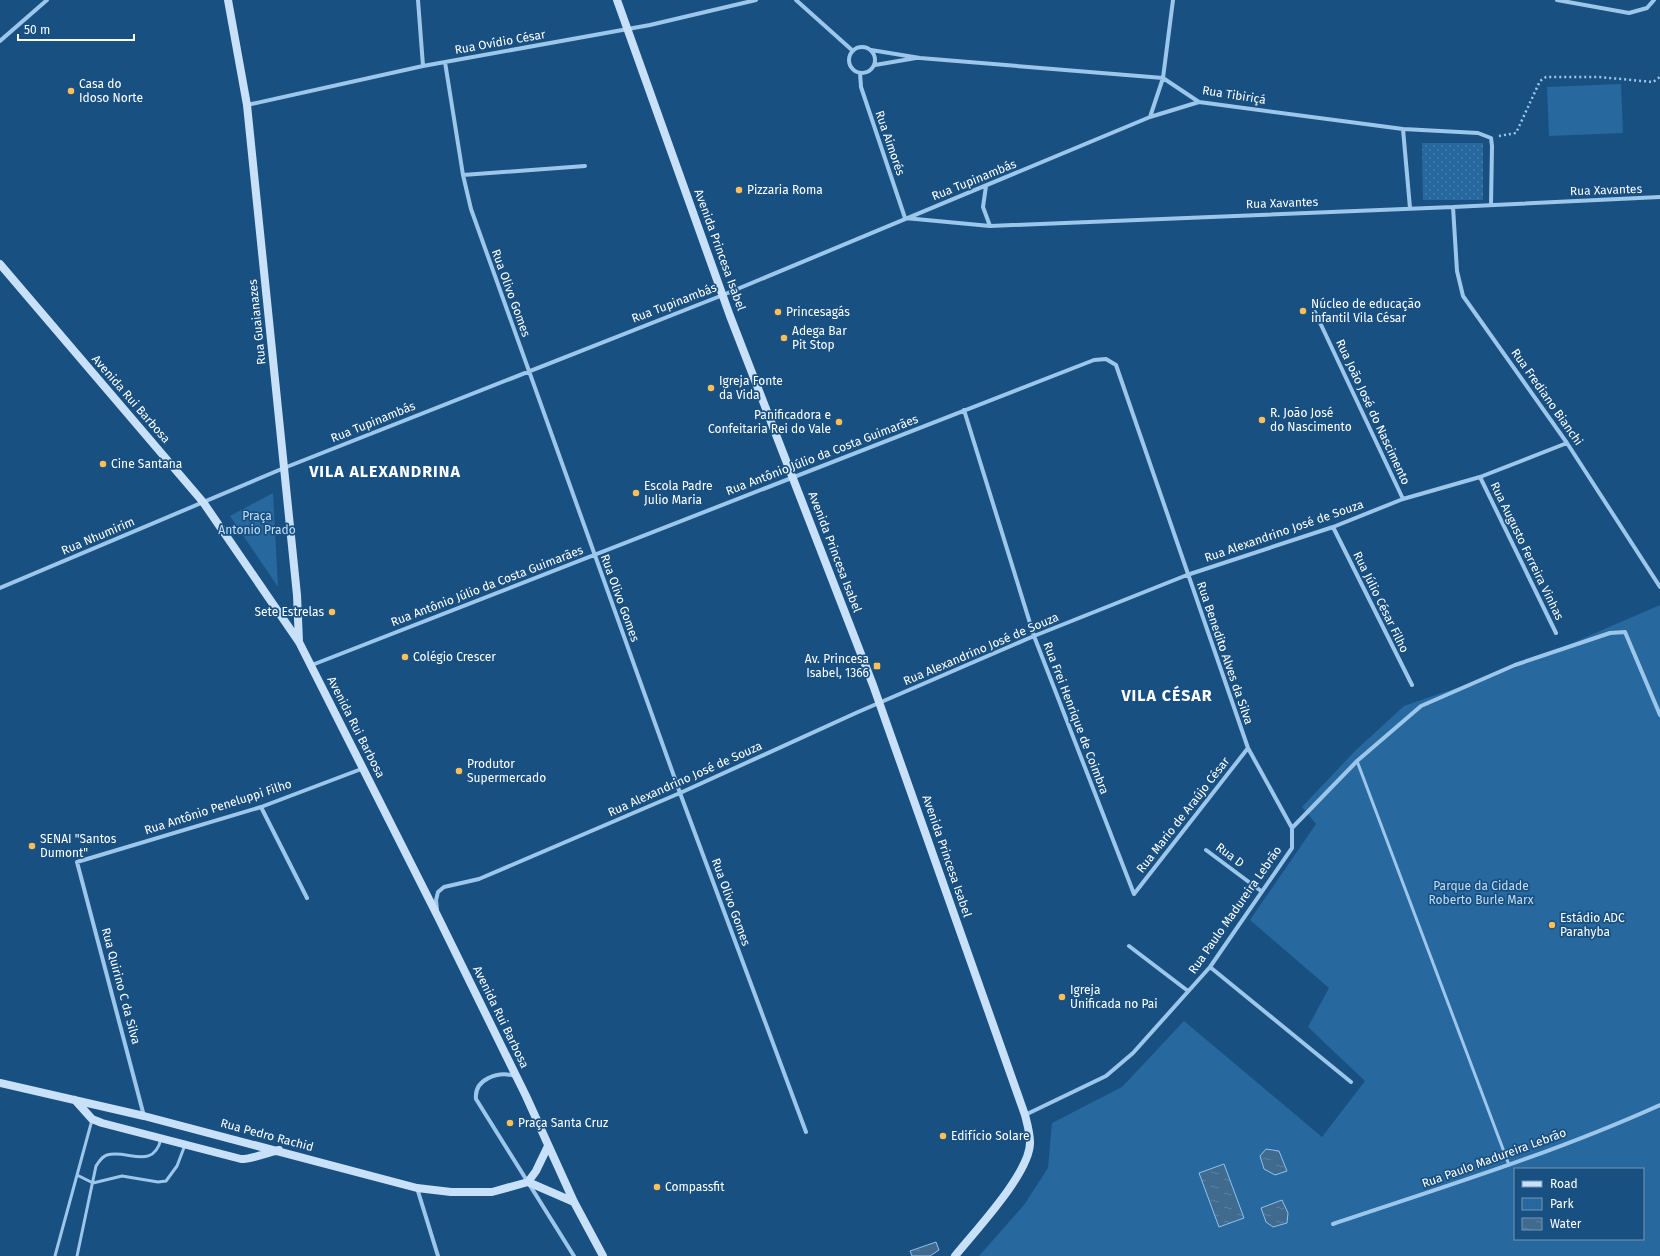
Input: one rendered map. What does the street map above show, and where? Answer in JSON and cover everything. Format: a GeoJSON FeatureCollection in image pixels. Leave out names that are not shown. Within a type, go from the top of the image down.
{"type":"FeatureCollection","features":[{"type":"Feature","properties":{"kind":"main road","name":"Rua Guaianazes"},"geometry":{"type":"LineString","coordinates":[[228,0],[247,105],[297,595],[299,642]]}},
{"type":"Feature","properties":{"kind":"main road","name":"Avenida Princesa Isabel"},"geometry":{"type":"LineString","coordinates":[[617,0],[629,29],[723,295],[879,703],[1025,1115],[1030,1142],[1027,1158],[1017,1178],[955,1256]]}},
{"type":"Feature","properties":{"kind":"main road","name":"Avenida Rui Barbosa"},"geometry":{"type":"LineString","coordinates":[[0,264],[204,502],[299,642],[312,665],[438,917],[516,1076],[574,1202],[603,1256]]}},
{"type":"Feature","properties":{"kind":"main road","name":"Rua Pedro Rachid"},"geometry":{"type":"LineString","coordinates":[[0,1084],[144,1116],[280,1150],[417,1188],[451,1192],[492,1192],[528,1182]]}},
{"type":"Feature","properties":{"kind":"main road"},"geometry":{"type":"LineString","coordinates":[[75,1100],[92,1119],[102,1123],[241,1159],[254,1159],[264,1154],[280,1150]]}},
{"type":"Feature","properties":{"kind":"main road"},"geometry":{"type":"LineString","coordinates":[[548,1146],[536,1171],[528,1182],[574,1202]]}},
{"type":"Feature","properties":{"kind":"street"},"geometry":{"type":"LineString","coordinates":[[0,41],[47,0]]}},
{"type":"Feature","properties":{"kind":"street"},"geometry":{"type":"LineString","coordinates":[[418,0],[423,66]]}},
{"type":"Feature","properties":{"kind":"street","name":"Rua Ovídio César"},"geometry":{"type":"LineString","coordinates":[[247,105],[423,66],[629,29],[756,0]]}},
{"type":"Feature","properties":{"kind":"street"},"geometry":{"type":"LineString","coordinates":[[796,0],[853,51]]}},
{"type":"Feature","properties":{"kind":"street"},"geometry":{"type":"LineString","coordinates":[[1150,117],[1163,78],[1173,0]]}},
{"type":"Feature","properties":{"kind":"street"},"geometry":{"type":"LineString","coordinates":[[1557,0],[1629,13],[1647,8],[1654,0]]}},
{"type":"Feature","properties":{"kind":"street"},"geometry":{"type":"LineString","coordinates":[[864,46],[871,50],[876,57],[875,65],[869,72],[860,73],[853,69],[849,62],[853,51],[864,46]]}},
{"type":"Feature","properties":{"kind":"street","name":"Rua Tibiriçá"},"geometry":{"type":"LineString","coordinates":[[871,50],[920,58],[1163,78],[1199,102],[1403,129],[1478,133],[1491,138]]}},
{"type":"Feature","properties":{"kind":"street","name":"Rua Tibiriçá"},"geometry":{"type":"LineString","coordinates":[[875,65],[920,58]]}},
{"type":"Feature","properties":{"kind":"street","name":"Rua Olivo Gomes"},"geometry":{"type":"LineString","coordinates":[[445,62],[463,175],[471,209],[680,793],[806,1132]]}},
{"type":"Feature","properties":{"kind":"street","name":"Rua Aimorés"},"geometry":{"type":"LineString","coordinates":[[860,73],[861,87],[905,218]]}},
{"type":"Feature","properties":{"kind":"street","name":"Rua Tupinambás"},"geometry":{"type":"LineString","coordinates":[[204,502],[284,468],[723,295],[1150,117],[1199,102]]}},
{"type":"Feature","properties":{"kind":"street"},"geometry":{"type":"LineString","coordinates":[[1403,129],[1410,208]]}},
{"type":"Feature","properties":{"kind":"street"},"geometry":{"type":"LineString","coordinates":[[1491,138],[1491,204]]}},
{"type":"Feature","properties":{"kind":"street"},"geometry":{"type":"LineString","coordinates":[[463,175],[585,166]]}},
{"type":"Feature","properties":{"kind":"street"},"geometry":{"type":"LineString","coordinates":[[986,186],[983,207],[990,226]]}},
{"type":"Feature","properties":{"kind":"street","name":"Rua Xavantes"},"geometry":{"type":"LineString","coordinates":[[905,218],[990,226],[1660,197]]}},
{"type":"Feature","properties":{"kind":"street","name":"Rua Frediano Bianchi"},"geometry":{"type":"LineString","coordinates":[[1453,207],[1457,271],[1463,296],[1567,443],[1660,587]]}},
{"type":"Feature","properties":{"kind":"street","name":"Rua João José do Nascimento"},"geometry":{"type":"LineString","coordinates":[[1315,312],[1403,499]]}},
{"type":"Feature","properties":{"kind":"street","name":"Rua Benedito Alves da Silva"},"geometry":{"type":"LineString","coordinates":[[1094,360],[1106,358],[1116,365],[1187,575],[1248,748],[1292,828]]}},
{"type":"Feature","properties":{"kind":"street","name":"Rua Antônio Júlio da Costa Guimarães"},"geometry":{"type":"LineString","coordinates":[[312,665],[594,556],[793,476],[1094,360]]}},
{"type":"Feature","properties":{"kind":"street","name":"Rua Frei Henrique de Coimbra"},"geometry":{"type":"LineString","coordinates":[[964,410],[1034,636],[1134,894]]}},
{"type":"Feature","properties":{"kind":"street","name":"Rua Alexandrino José de Souza"},"geometry":{"type":"LineString","coordinates":[[438,917],[436,900],[438,892],[444,887],[479,879],[680,793],[879,703],[1034,636],[1187,575],[1333,527],[1403,499],[1480,477],[1567,443]]}},
{"type":"Feature","properties":{"kind":"street","name":"Rua Augusto Ferreira Vinhas"},"geometry":{"type":"LineString","coordinates":[[1480,477],[1556,634]]}},
{"type":"Feature","properties":{"kind":"street","name":"Rua Nhumirim"},"geometry":{"type":"LineString","coordinates":[[0,588],[204,502]]}},
{"type":"Feature","properties":{"kind":"street","name":"Rua Júlio César Filho"},"geometry":{"type":"LineString","coordinates":[[1333,527],[1412,686]]}},
{"type":"Feature","properties":{"kind":"street"},"geometry":{"type":"LineString","coordinates":[[1292,828],[1356,761],[1421,706],[1515,665],[1610,633],[1625,632],[1660,716]]}},
{"type":"Feature","properties":{"kind":"street","name":"Rua Mario de Araújo César"},"geometry":{"type":"LineString","coordinates":[[1134,894],[1248,748]]}},
{"type":"Feature","properties":{"kind":"street","name":"Rua Antônio Peneluppi Filho"},"geometry":{"type":"LineString","coordinates":[[77,862],[261,807],[364,768]]}},
{"type":"Feature","properties":{"kind":"street"},"geometry":{"type":"LineString","coordinates":[[261,807],[307,898]]}},
{"type":"Feature","properties":{"kind":"street","name":"Rua Paulo Madureira Lebrão"},"geometry":{"type":"LineString","coordinates":[[1025,1115],[1106,1076],[1133,1053],[1210,967],[1292,848],[1292,828]]}},
{"type":"Feature","properties":{"kind":"street","name":"Rua D"},"geometry":{"type":"LineString","coordinates":[[1206,850],[1261,891]]}},
{"type":"Feature","properties":{"kind":"street","name":"Rua Quirino C da Silva"},"geometry":{"type":"LineString","coordinates":[[77,862],[144,1116]]}},
{"type":"Feature","properties":{"kind":"street"},"geometry":{"type":"LineString","coordinates":[[1129,946],[1188,991]]}},
{"type":"Feature","properties":{"kind":"street"},"geometry":{"type":"LineString","coordinates":[[1210,967],[1351,1082]]}},
{"type":"Feature","properties":{"kind":"street"},"geometry":{"type":"LineString","coordinates":[[516,1076],[506,1073],[499,1074],[480,1084],[475,1091],[476,1099],[574,1256]]}},
{"type":"Feature","properties":{"kind":"street","name":"Rua Paulo Madureira Lebrão"},"geometry":{"type":"LineString","coordinates":[[1333,1224],[1509,1165],[1621,1123],[1660,1105]]}},
{"type":"Feature","properties":{"kind":"street"},"geometry":{"type":"LineString","coordinates":[[417,1188],[438,1256]]}},
{"type":"Feature","properties":{"kind":"lane"},"geometry":{"type":"LineString","coordinates":[[1356,761],[1509,1165]]}},
{"type":"Feature","properties":{"kind":"lane"},"geometry":{"type":"LineString","coordinates":[[55,1256],[92,1119]]}},
{"type":"Feature","properties":{"kind":"lane"},"geometry":{"type":"LineString","coordinates":[[77,1256],[96,1166],[102,1158],[107,1155],[115,1154],[146,1157],[152,1155],[161,1139]]}},
{"type":"Feature","properties":{"kind":"lane"},"geometry":{"type":"LineString","coordinates":[[77,1175],[93,1183],[122,1176],[158,1182],[166,1180],[177,1166],[185,1145]]}},
{"type":"Feature","properties":{"kind":"path"},"geometry":{"type":"LineString","coordinates":[[1491,138],[1516,133],[1540,81],[1546,77],[1599,77],[1653,82],[1660,77]]}},
{"type":"Feature","properties":{"kind":"green space"},"geometry":{"type":"Polygon","coordinates":[[[1621,84],[1623,133],[1549,136],[1547,87],[1621,84]]]}},
{"type":"Feature","properties":{"kind":"green space"},"geometry":{"type":"Polygon","coordinates":[[[1422,143],[1483,143],[1483,200],[1423,200],[1422,143]]]}},
{"type":"Feature","properties":{"kind":"green space","name":"Praça Antonio Prado"},"geometry":{"type":"Polygon","coordinates":[[[273,493],[278,587],[230,516],[273,493]]]}},
{"type":"Feature","properties":{"kind":"green space","name":"Parque da Cidade Roberto Burle Marx"},"geometry":{"type":"Polygon","coordinates":[[[1660,605],[1660,1256],[979,1256],[1024,1205],[1048,1168],[1052,1123],[1122,1087],[1184,1021],[1322,1137],[1365,1081],[1308,1027],[1329,988],[1250,920],[1316,824],[1302,807],[1356,750],[1404,706],[1517,667],[1660,605]]]}},
{"type":"Feature","properties":{"kind":"water"},"geometry":{"type":"Polygon","coordinates":[[[1266,1149],[1279,1151],[1287,1171],[1275,1175],[1264,1169],[1260,1156],[1266,1149]]]}},
{"type":"Feature","properties":{"kind":"water"},"geometry":{"type":"Polygon","coordinates":[[[1224,1164],[1244,1218],[1219,1227],[1199,1173],[1224,1164]]]}},
{"type":"Feature","properties":{"kind":"water"},"geometry":{"type":"Polygon","coordinates":[[[1282,1200],[1288,1213],[1287,1223],[1273,1227],[1266,1222],[1261,1208],[1282,1200]]]}},
{"type":"Feature","properties":{"kind":"water"},"geometry":{"type":"Polygon","coordinates":[[[936,1242],[939,1250],[930,1256],[912,1256],[910,1251],[936,1242]]]}},
{"type":"Feature","properties":{"kind":"place","name":"Casa do Idoso Norte"},"geometry":{"type":"Point","coordinates":[71,91]}},
{"type":"Feature","properties":{"kind":"place","name":"Pizzaria Roma"},"geometry":{"type":"Point","coordinates":[739,190]}},
{"type":"Feature","properties":{"kind":"place","name":"Núcleo de educação infantil Vila César"},"geometry":{"type":"Point","coordinates":[1303,311]}},
{"type":"Feature","properties":{"kind":"place","name":"Princesagás"},"geometry":{"type":"Point","coordinates":[778,312]}},
{"type":"Feature","properties":{"kind":"place","name":"Adega Bar Pit Stop"},"geometry":{"type":"Point","coordinates":[784,338]}},
{"type":"Feature","properties":{"kind":"place","name":"Igreja Fonte da Vida"},"geometry":{"type":"Point","coordinates":[711,388]}},
{"type":"Feature","properties":{"kind":"place","name":"R. João José do Nascimento"},"geometry":{"type":"Point","coordinates":[1262,420]}},
{"type":"Feature","properties":{"kind":"place","name":"Panificadora e Confeitaria Rei do Vale"},"geometry":{"type":"Point","coordinates":[839,422]}},
{"type":"Feature","properties":{"kind":"place","name":"Cine Santana"},"geometry":{"type":"Point","coordinates":[103,464]}},
{"type":"Feature","properties":{"kind":"place","name":"Escola Padre Julio Maria"},"geometry":{"type":"Point","coordinates":[636,493]}},
{"type":"Feature","properties":{"kind":"place","name":"Sete Estrelas"},"geometry":{"type":"Point","coordinates":[332,612]}},
{"type":"Feature","properties":{"kind":"place","name":"Colégio Crescer"},"geometry":{"type":"Point","coordinates":[405,657]}},
{"type":"Feature","properties":{"kind":"place","name":"Av. Princesa Isabel, 1366"},"geometry":{"type":"Point","coordinates":[877,666]}},
{"type":"Feature","properties":{"kind":"place","name":"Produtor Supermercado"},"geometry":{"type":"Point","coordinates":[459,771]}},
{"type":"Feature","properties":{"kind":"place","name":"SENAI \"Santos Dumont\""},"geometry":{"type":"Point","coordinates":[32,846]}},
{"type":"Feature","properties":{"kind":"place","name":"Estádio ADC Parahyba"},"geometry":{"type":"Point","coordinates":[1552,925]}},
{"type":"Feature","properties":{"kind":"place","name":"Igreja Unificada no Pai"},"geometry":{"type":"Point","coordinates":[1062,997]}},
{"type":"Feature","properties":{"kind":"place","name":"Praça Santa Cruz"},"geometry":{"type":"Point","coordinates":[510,1123]}},
{"type":"Feature","properties":{"kind":"place","name":"Edifício Solare"},"geometry":{"type":"Point","coordinates":[943,1136]}},
{"type":"Feature","properties":{"kind":"place","name":"Compassfit"},"geometry":{"type":"Point","coordinates":[657,1187]}},
{"type":"Feature","properties":{"kind":"district","name":"VILA ALEXANDRINA"},"geometry":{"type":"Point","coordinates":[385,471]}},
{"type":"Feature","properties":{"kind":"district","name":"VILA CÉSAR"},"geometry":{"type":"Point","coordinates":[1167,695]}}]}
